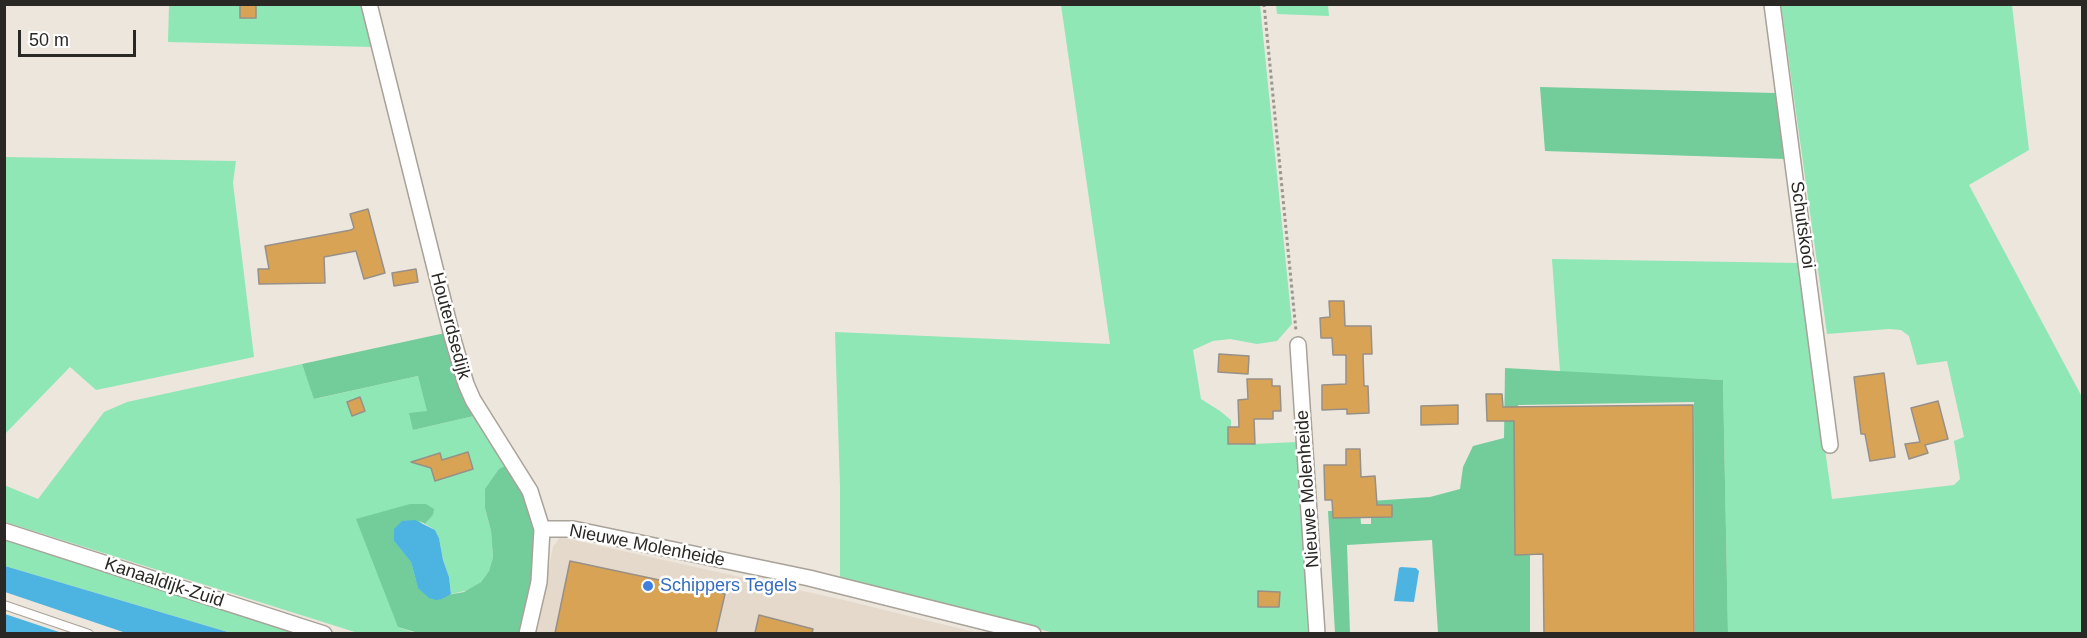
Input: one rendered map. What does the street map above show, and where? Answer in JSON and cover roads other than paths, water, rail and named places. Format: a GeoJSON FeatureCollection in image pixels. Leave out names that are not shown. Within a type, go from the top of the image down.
{"type":"FeatureCollection","features":[{"type":"Feature","properties":{"kind":"street","name":"Houterdsedijk"},"geometry":{"type":"LineString","coordinates":[[369,4],[466,384],[473,400],[530,491],[542,529],[539,582],[527,633]]}},
{"type":"Feature","properties":{"kind":"street","name":"Schutskooi"},"geometry":{"type":"LineString","coordinates":[[1772,4],[1830,445]]}},
{"type":"Feature","properties":{"kind":"street","name":"Nieuwe Molenheide"},"geometry":{"type":"LineString","coordinates":[[1298,345],[1317,633]]}},
{"type":"Feature","properties":{"kind":"street","name":"Nieuwe Molenheide"},"geometry":{"type":"LineString","coordinates":[[542,529],[573,529],[798,576],[1033,633]]}},
{"type":"Feature","properties":{"kind":"street","name":"Kanaaldijk-Zuid"},"geometry":{"type":"LineString","coordinates":[[4,531],[324,633]]}},
{"type":"Feature","properties":{"kind":"lane"},"geometry":{"type":"LineString","coordinates":[[4,605],[89,633]]}},
{"type":"Feature","properties":{"kind":"water"},"geometry":{"type":"Polygon","coordinates":[[[415,520],[435,530],[439,538],[451,594],[442,599],[429,598],[418,588],[411,562],[394,541],[394,529],[402,521],[415,520]]]}},
{"type":"Feature","properties":{"kind":"water"},"geometry":{"type":"Polygon","coordinates":[[[5,566],[231,633],[126,633],[5,592],[5,566]]]}},
{"type":"Feature","properties":{"kind":"water"},"geometry":{"type":"Polygon","coordinates":[[[1401,567],[1416,568],[1419,571],[1414,602],[1394,601],[1401,567]]]}},
{"type":"Feature","properties":{"kind":"water"},"geometry":{"type":"Polygon","coordinates":[[[5,614],[62,633],[5,633],[5,614]]]}},
{"type":"Feature","properties":{"kind":"place","name":"Schippers Tegels"},"geometry":{"type":"Point","coordinates":[648,586]}}]}
